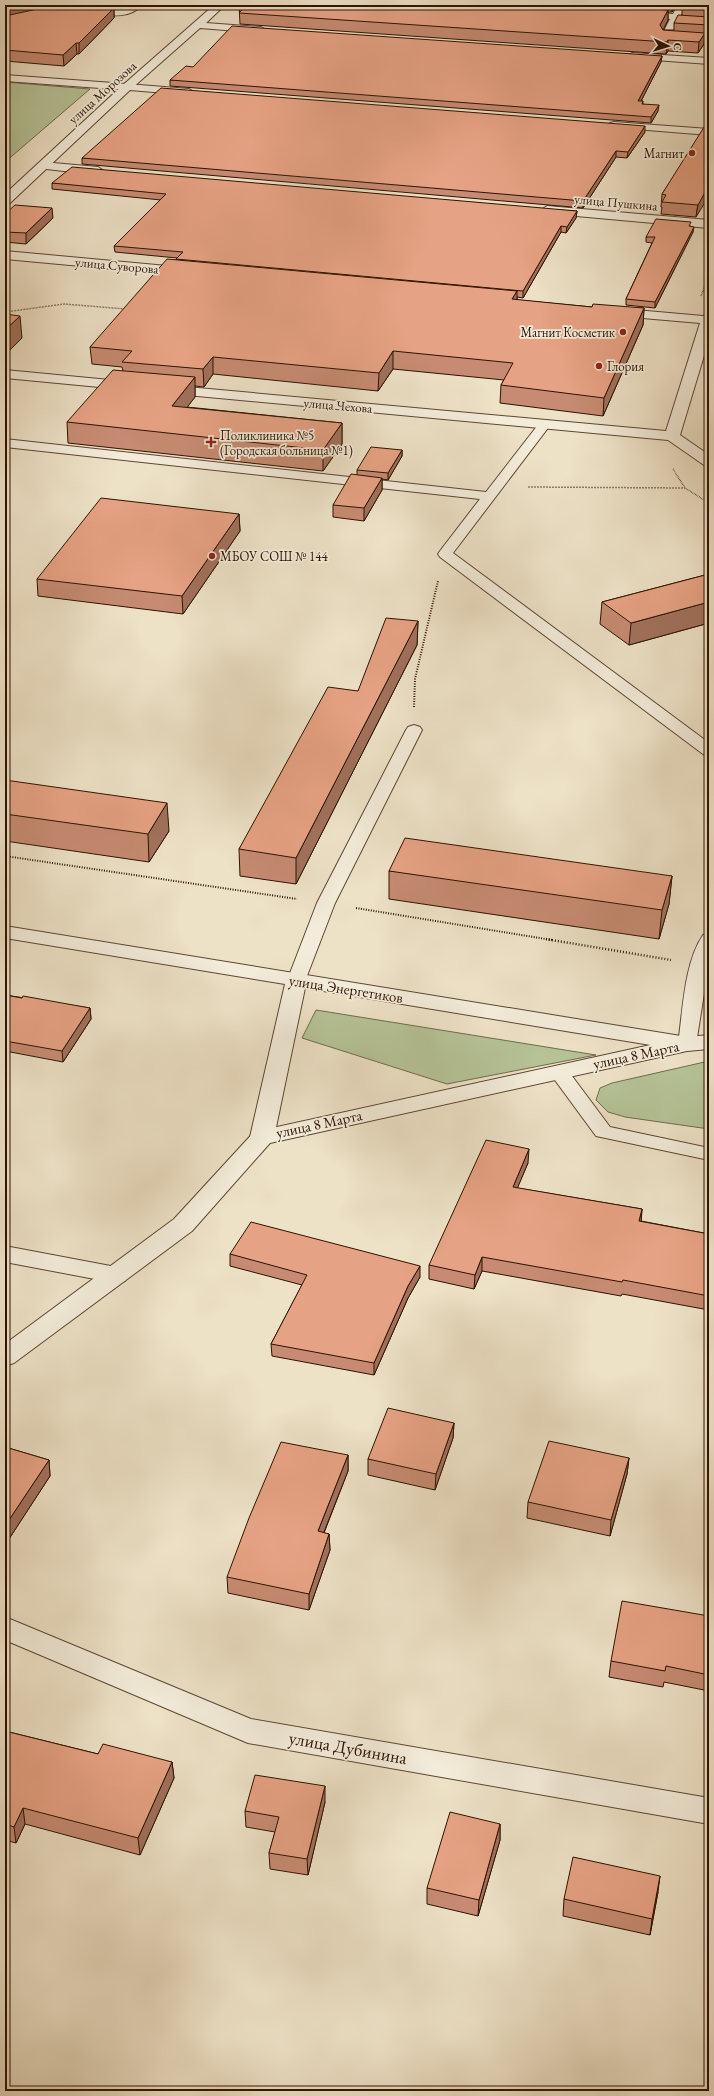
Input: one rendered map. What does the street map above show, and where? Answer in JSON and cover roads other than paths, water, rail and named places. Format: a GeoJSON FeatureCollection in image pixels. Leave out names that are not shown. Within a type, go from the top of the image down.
{"type":"FeatureCollection","features":[{"type":"Feature","properties":{"kind":"street","name":"улица Морозова"},"geometry":{"type":"LineString","coordinates":[[5,202],[127,87],[220,5]]}},
{"type":"Feature","properties":{"kind":"street"},"geometry":{"type":"LineString","coordinates":[[198,25],[269,30]]}},
{"type":"Feature","properties":{"kind":"street"},"geometry":{"type":"LineString","coordinates":[[622,55],[709,61]]}},
{"type":"Feature","properties":{"kind":"street"},"geometry":{"type":"LineString","coordinates":[[127,87],[199,92]]}},
{"type":"Feature","properties":{"kind":"street"},"geometry":{"type":"LineString","coordinates":[[605,124],[709,132]]}},
{"type":"Feature","properties":{"kind":"street"},"geometry":{"type":"LineString","coordinates":[[42,166],[114,172]]}},
{"type":"Feature","properties":{"kind":"street","name":"улица Пушкина"},"geometry":{"type":"LineString","coordinates":[[534,209],[709,224]]}},
{"type":"Feature","properties":{"kind":"street","name":"улица Суворова"},"geometry":{"type":"LineString","coordinates":[[5,255],[202,273]]}},
{"type":"Feature","properties":{"kind":"street"},"geometry":{"type":"LineString","coordinates":[[598,310],[708,319],[672,436],[709,462]]}},
{"type":"Feature","properties":{"kind":"street","name":"улица Чехова"},"geometry":{"type":"LineString","coordinates":[[5,374],[672,436]]}},
{"type":"Feature","properties":{"kind":"street","name":"улица Энергетиков"},"geometry":{"type":"LineString","coordinates":[[5,932],[296,981],[698,1043]]}},
{"type":"Feature","properties":{"kind":"street"},"geometry":{"type":"LineString","coordinates":[[262,1137],[296,981]]}},
{"type":"Feature","properties":{"kind":"street","name":"улица 8 Марта"},"geometry":{"type":"LineString","coordinates":[[5,1357],[183,1225],[262,1137],[698,1043]]}},
{"type":"Feature","properties":{"kind":"street"},"geometry":{"type":"LineString","coordinates":[[5,1254],[116,1275]]}},
{"type":"Feature","properties":{"kind":"street","name":"улица Дубинина"},"geometry":{"type":"LineString","coordinates":[[5,1628],[248,1731],[709,1811]]}},
{"type":"Feature","properties":{"kind":"lane"},"geometry":{"type":"LineString","coordinates":[[82,11],[119,13],[131,11],[138,5]]}},
{"type":"Feature","properties":{"kind":"lane"},"geometry":{"type":"LineString","coordinates":[[682,5],[676,20],[665,37],[709,40]]}},
{"type":"Feature","properties":{"kind":"lane"},"geometry":{"type":"LineString","coordinates":[[637,15],[676,20]]}},
{"type":"Feature","properties":{"kind":"lane"},"geometry":{"type":"LineString","coordinates":[[5,78],[127,87]]}},
{"type":"Feature","properties":{"kind":"lane"},"geometry":{"type":"LineString","coordinates":[[545,424],[445,554],[709,751]]}},
{"type":"Feature","properties":{"kind":"lane"},"geometry":{"type":"LineString","coordinates":[[5,443],[493,492]]}},
{"type":"Feature","properties":{"kind":"lane"},"geometry":{"type":"LineString","coordinates":[[296,981],[326,903],[414,730]]}},
{"type":"Feature","properties":{"kind":"lane"},"geometry":{"type":"LineString","coordinates":[[698,1043],[699,964],[709,939]]}},
{"type":"Feature","properties":{"kind":"lane"},"geometry":{"type":"LineString","coordinates":[[559,1072],[604,1132],[709,1154]]}},
{"type":"Feature","properties":{"kind":"place","name":"Магнит"},"geometry":{"type":"Point","coordinates":[692,153]}},
{"type":"Feature","properties":{"kind":"place","name":"Магнит Косметик"},"geometry":{"type":"Point","coordinates":[623,332]}},
{"type":"Feature","properties":{"kind":"place","name":"Глория"},"geometry":{"type":"Point","coordinates":[599,366]}},
{"type":"Feature","properties":{"kind":"place","name":"Поликлиника №5 (Городская больница №1)"},"geometry":{"type":"Point","coordinates":[211,442]}},
{"type":"Feature","properties":{"kind":"place","name":"МБОУ СОШ № 144"},"geometry":{"type":"Point","coordinates":[212,556]}}]}
